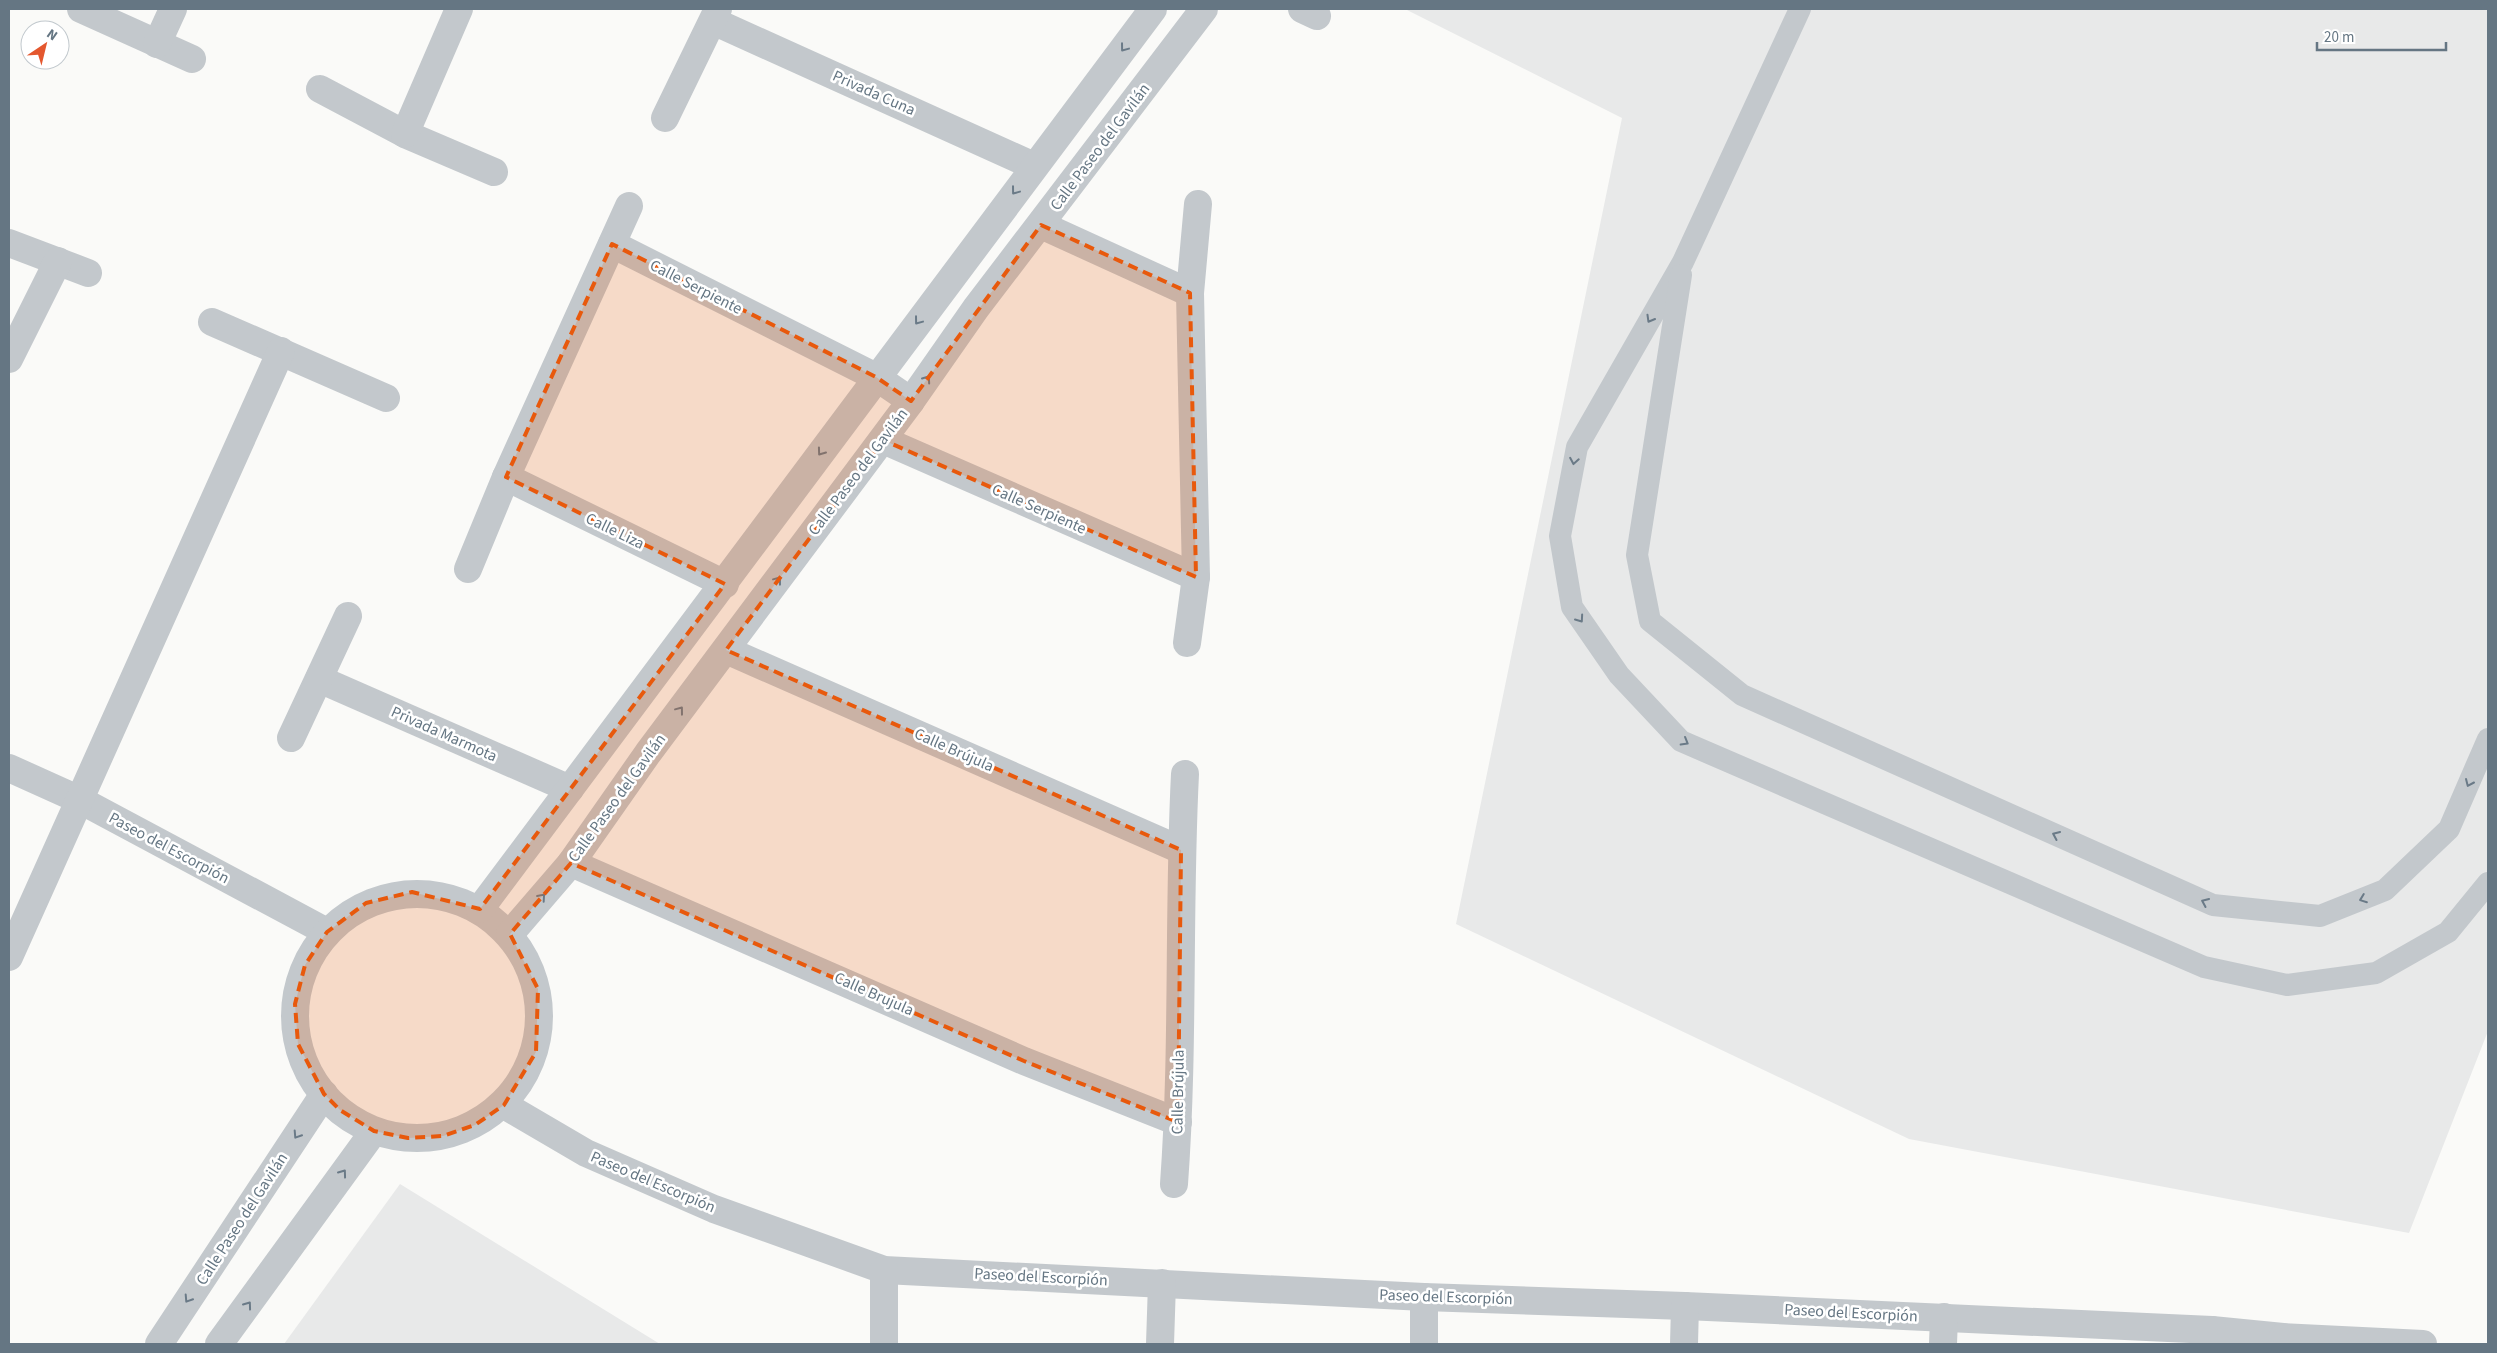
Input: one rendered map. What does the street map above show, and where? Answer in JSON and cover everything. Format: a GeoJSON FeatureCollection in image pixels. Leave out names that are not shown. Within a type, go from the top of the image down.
{"type":"FeatureCollection","features":[{"type":"Feature","properties":{"kind":"street"},"geometry":{"type":"LineString","coordinates":[[80,9],[192,59]]}},
{"type":"Feature","properties":{"kind":"street"},"geometry":{"type":"LineString","coordinates":[[157,44],[173,9]]}},
{"type":"Feature","properties":{"kind":"street"},"geometry":{"type":"LineString","coordinates":[[405,134],[460,9]]}},
{"type":"Feature","properties":{"kind":"street"},"geometry":{"type":"LineString","coordinates":[[480,909],[1153,9]]}},
{"type":"Feature","properties":{"kind":"street","name":"Calle Paseo del Gavilán"},"geometry":{"type":"LineString","coordinates":[[510,934],[571,863],[648,753],[911,401],[976,308],[1204,9]]}},
{"type":"Feature","properties":{"kind":"street"},"geometry":{"type":"LineString","coordinates":[[665,118],[715,15]]}},
{"type":"Feature","properties":{"kind":"street","name":"Privada Cuna"},"geometry":{"type":"LineString","coordinates":[[715,15],[1034,166]]}},
{"type":"Feature","properties":{"kind":"street"},"geometry":{"type":"LineString","coordinates":[[320,89],[405,134],[494,172]]}},
{"type":"Feature","properties":{"kind":"street"},"geometry":{"type":"LineString","coordinates":[[1187,643],[1196,577],[1190,293],[1198,204]]}},
{"type":"Feature","properties":{"kind":"street"},"geometry":{"type":"LineString","coordinates":[[468,569],[506,477],[628,206]]}},
{"type":"Feature","properties":{"kind":"street"},"geometry":{"type":"LineString","coordinates":[[1041,225],[1190,293]]}},
{"type":"Feature","properties":{"kind":"street"},"geometry":{"type":"LineString","coordinates":[[9,242],[88,273]]}},
{"type":"Feature","properties":{"kind":"street","name":"Calle Serpiente"},"geometry":{"type":"LineString","coordinates":[[612,244],[876,377],[911,401]]}},
{"type":"Feature","properties":{"kind":"street"},"geometry":{"type":"LineString","coordinates":[[9,359],[58,261]]}},
{"type":"Feature","properties":{"kind":"street"},"geometry":{"type":"LineString","coordinates":[[212,322],[281,350],[386,398]]}},
{"type":"Feature","properties":{"kind":"street"},"geometry":{"type":"LineString","coordinates":[[9,957],[281,350]]}},
{"type":"Feature","properties":{"kind":"street","name":"Calle Serpiente"},"geometry":{"type":"LineString","coordinates":[[882,440],[1196,577]]}},
{"type":"Feature","properties":{"kind":"street","name":"Calle Liza"},"geometry":{"type":"LineString","coordinates":[[506,477],[724,584]]}},
{"type":"Feature","properties":{"kind":"street"},"geometry":{"type":"LineString","coordinates":[[291,738],[348,616]]}},
{"type":"Feature","properties":{"kind":"street","name":"Calle Brújula"},"geometry":{"type":"LineString","coordinates":[[726,650],[1181,850]]}},
{"type":"Feature","properties":{"kind":"street","name":"Privada Marmota"},"geometry":{"type":"LineString","coordinates":[[319,679],[570,789]]}},
{"type":"Feature","properties":{"kind":"street","name":"Paseo del Escorpión"},"geometry":{"type":"LineString","coordinates":[[9,768],[80,800],[327,932]]}},
{"type":"Feature","properties":{"kind":"street","name":"Calle Brújula"},"geometry":{"type":"LineString","coordinates":[[1174,1184],[1178,1122],[1181,850],[1185,774]]}},
{"type":"Feature","properties":{"kind":"street","name":"Calle Brujula"},"geometry":{"type":"LineString","coordinates":[[571,863],[1024,1060],[1178,1122]]}},
{"type":"Feature","properties":{"kind":"street"},"geometry":{"type":"LineString","coordinates":[[412,892],[480,909],[510,934],[538,989],[536,1052],[504,1105],[475,1125],[443,1136],[408,1138],[374,1131],[340,1110],[324,1094],[298,1044],[295,1004],[305,965],[327,932],[366,903],[412,892]]}},
{"type":"Feature","properties":{"kind":"street","name":"Calle Paseo del Gavilán"},"geometry":{"type":"LineString","coordinates":[[159,1344],[324,1094]]}},
{"type":"Feature","properties":{"kind":"street","name":"Paseo del Escorpión"},"geometry":{"type":"LineString","coordinates":[[504,1105],[586,1154],[704,1205],[884,1270],[1424,1297],[1944,1317],[2212,1337],[2283,1341],[2423,1344]]}},
{"type":"Feature","properties":{"kind":"street"},"geometry":{"type":"LineString","coordinates":[[219,1344],[374,1131]]}},
{"type":"Feature","properties":{"kind":"street"},"geometry":{"type":"LineString","coordinates":[[884,1270],[884,1344]]}},
{"type":"Feature","properties":{"kind":"street"},"geometry":{"type":"LineString","coordinates":[[1160,1344],[1162,1283]]}},
{"type":"Feature","properties":{"kind":"street"},"geometry":{"type":"LineString","coordinates":[[1424,1297],[1424,1344]]}},
{"type":"Feature","properties":{"kind":"street"},"geometry":{"type":"LineString","coordinates":[[1684,1344],[1685,1306]]}},
{"type":"Feature","properties":{"kind":"street"},"geometry":{"type":"LineString","coordinates":[[1943,1344],[1944,1317]]}},
{"type":"Feature","properties":{"kind":"lane"},"geometry":{"type":"LineString","coordinates":[[1800,9],[1683,262],[1577,447],[1560,536],[1572,607],[1619,675],[1681,742],[2204,967],[2287,984],[2376,973],[2448,932],[2488,883]]}},
{"type":"Feature","properties":{"kind":"lane"},"geometry":{"type":"LineString","coordinates":[[1683,262],[1637,555],[1650,621],[1742,695],[2213,905],[2320,916],[2385,890],[2449,830],[2488,739]]}},
{"type":"Feature","properties":{"kind":"highlighted area"},"geometry":{"type":"Polygon","coordinates":[[[1041,225],[1190,293],[1196,577],[883,440],[726,650],[1181,850],[1178,1122],[1024,1061],[571,863],[510,934],[538,989],[536,1052],[504,1105],[475,1125],[443,1136],[408,1138],[374,1131],[340,1110],[324,1094],[298,1044],[295,1004],[305,965],[327,932],[366,903],[412,892],[480,909],[725,584],[506,477],[612,244],[876,377],[911,401],[1041,225]]]}},
{"type":"Feature","properties":{"kind":"shaded area"},"geometry":{"type":"Polygon","coordinates":[[[1405,9],[2488,9],[2488,1031],[2409,1233],[1909,1139],[1456,924],[1622,118],[1405,9]]]}},
{"type":"Feature","properties":{"kind":"shaded area"},"geometry":{"type":"Polygon","coordinates":[[[400,1184],[660,1344],[284,1344],[400,1184]]]}}]}
